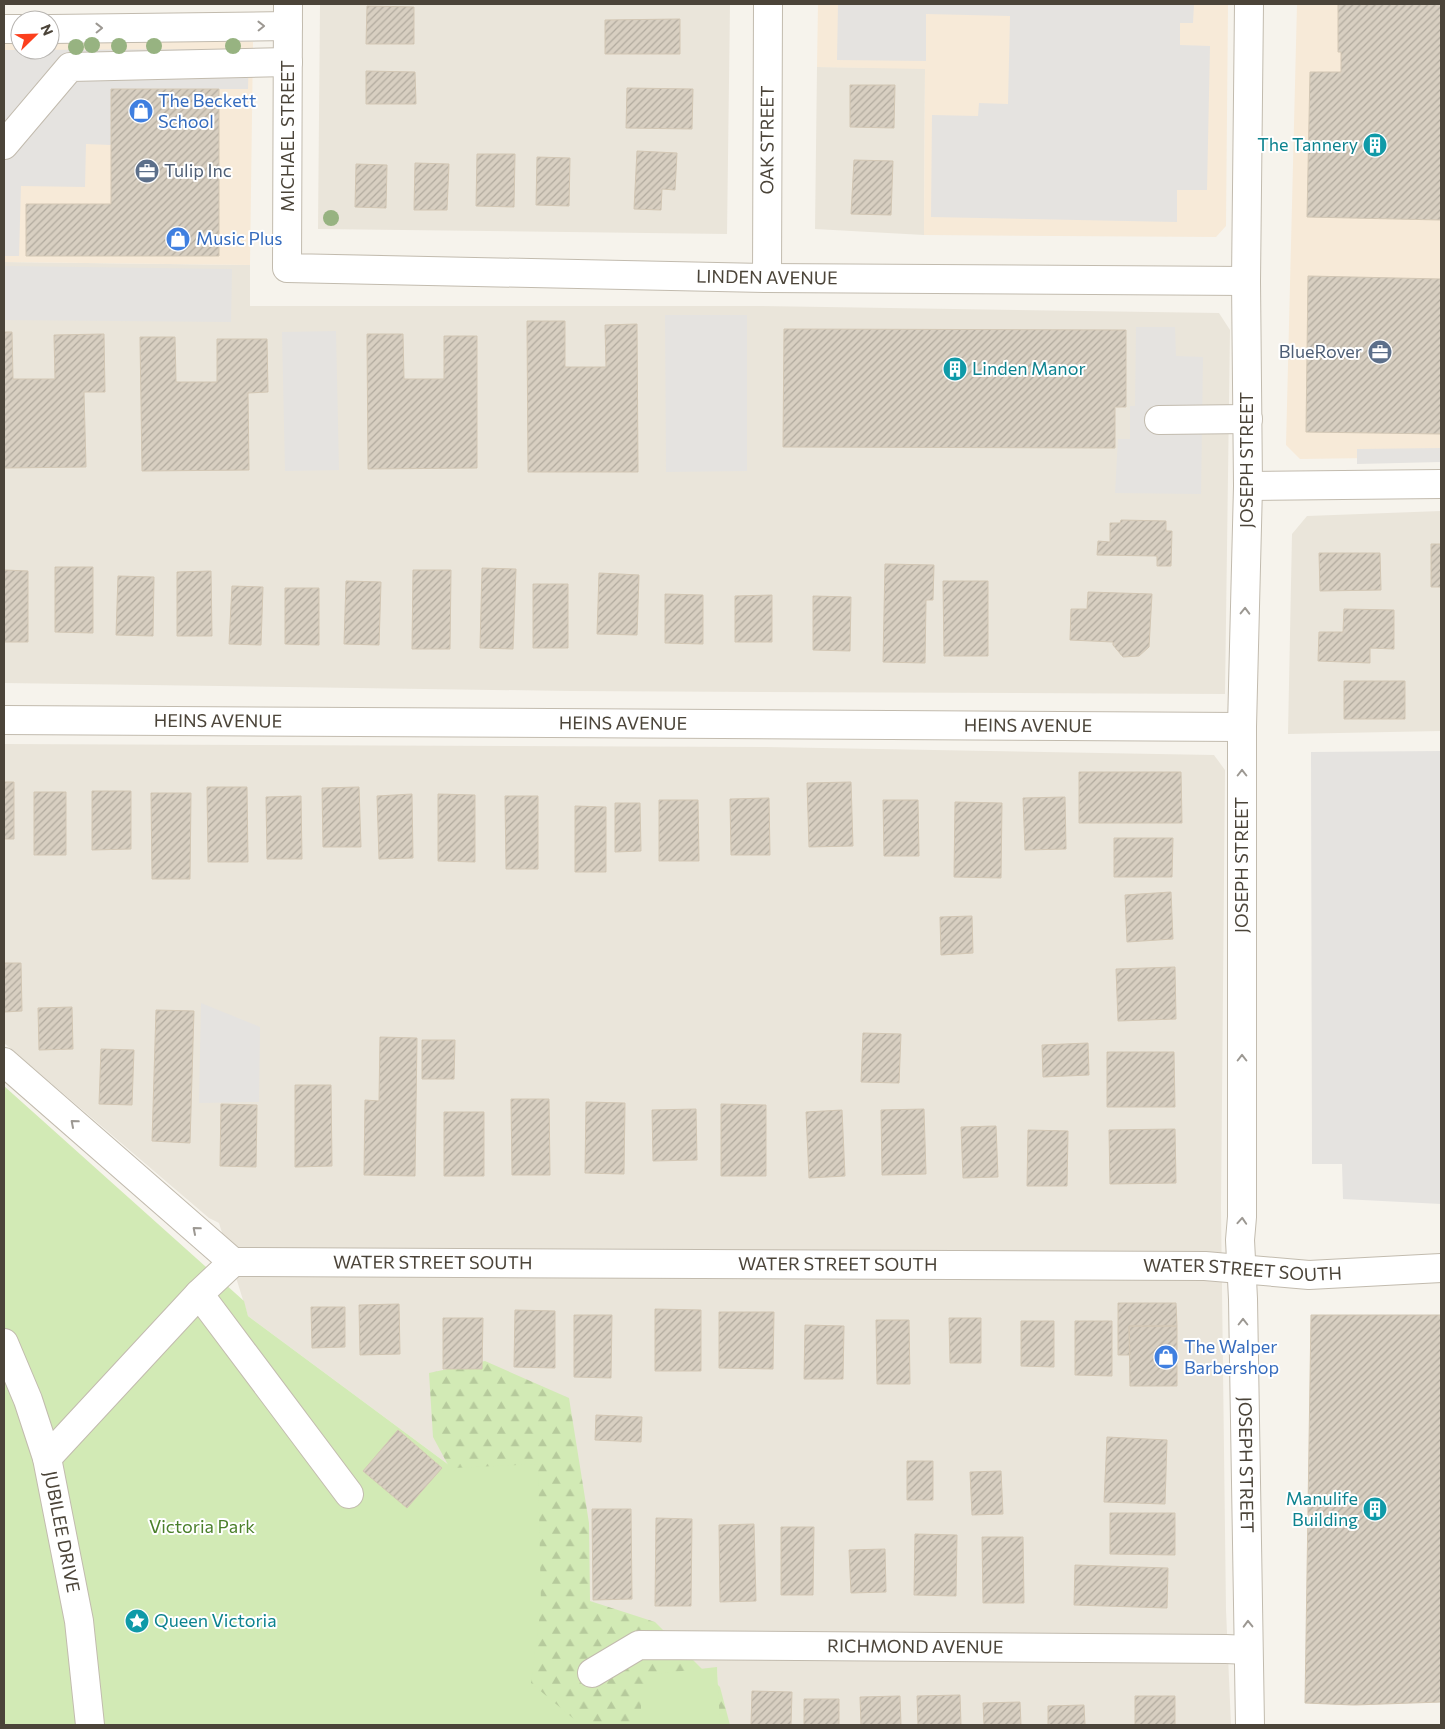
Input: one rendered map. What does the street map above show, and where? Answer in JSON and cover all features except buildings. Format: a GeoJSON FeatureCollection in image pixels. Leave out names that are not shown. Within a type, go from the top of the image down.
{"type":"FeatureCollection","features":[{"type":"Feature","properties":{"kind":"street","name":"OAK STREET"},"geometry":{"type":"LineString","coordinates":[[767,278],[768,4]]}},
{"type":"Feature","properties":{"kind":"street","name":"JOSEPH STREET"},"geometry":{"type":"LineString","coordinates":[[1249,4],[1246,281],[1248,486],[1242,728],[1242,1217],[1240,1269],[1243,1299],[1250,1725]]}},
{"type":"Feature","properties":{"kind":"street"},"geometry":{"type":"LineString","coordinates":[[60,28],[288,15]]}},
{"type":"Feature","properties":{"kind":"street","name":"MICHAEL STREET"},"geometry":{"type":"LineString","coordinates":[[287,268],[288,15]]}},
{"type":"Feature","properties":{"kind":"street"},"geometry":{"type":"LineString","coordinates":[[4,145],[70,67],[288,62]]}},
{"type":"Feature","properties":{"kind":"street","name":"LINDEN AVENUE"},"geometry":{"type":"LineString","coordinates":[[287,268],[767,278],[1246,281]]}},
{"type":"Feature","properties":{"kind":"street"},"geometry":{"type":"LineString","coordinates":[[1159,420],[1248,419]]}},
{"type":"Feature","properties":{"kind":"street"},"geometry":{"type":"LineString","coordinates":[[1248,486],[1441,484]]}},
{"type":"Feature","properties":{"kind":"street","name":"HEINS AVENUE"},"geometry":{"type":"LineString","coordinates":[[4,720],[1242,728]]}},
{"type":"Feature","properties":{"kind":"street"},"geometry":{"type":"LineString","coordinates":[[4,1062],[233,1262],[200,1294],[47,1458]]}},
{"type":"Feature","properties":{"kind":"street","name":"WATER STREET SOUTH"},"geometry":{"type":"LineString","coordinates":[[233,1262],[1205,1266],[1309,1274],[1441,1268]]}},
{"type":"Feature","properties":{"kind":"street"},"geometry":{"type":"LineString","coordinates":[[200,1294],[349,1494]]}},
{"type":"Feature","properties":{"kind":"street","name":"JUBILEE DRIVE"},"geometry":{"type":"LineString","coordinates":[[4,1343],[28,1400],[47,1458],[79,1621],[90,1725]]}},
{"type":"Feature","properties":{"kind":"street","name":"RICHMOND AVENUE"},"geometry":{"type":"LineString","coordinates":[[592,1673],[639,1645],[1248,1650]]}},
{"type":"Feature","properties":{"kind":"shaded area"},"geometry":{"type":"Polygon","coordinates":[[[320,4],[730,4],[727,234],[318,229],[320,4]]]}},
{"type":"Feature","properties":{"kind":"shaded area"},"geometry":{"type":"Polygon","coordinates":[[[818,4],[1228,4],[1226,226],[1216,237],[924,235],[925,69],[817,67],[818,4]]]}},
{"type":"Feature","properties":{"kind":"shaded area"},"geometry":{"type":"Polygon","coordinates":[[[838,4],[1194,4],[1193,23],[1180,23],[1180,45],[1210,46],[1207,190],[1177,190],[1177,222],[931,217],[932,115],[978,116],[979,103],[1008,104],[1010,16],[926,14],[926,61],[837,60],[838,4]]]}},
{"type":"Feature","properties":{"kind":"shaded area"},"geometry":{"type":"Polygon","coordinates":[[[1297,4],[1441,4],[1441,457],[1300,459],[1286,445],[1297,4]]]}},
{"type":"Feature","properties":{"kind":"shaded area"},"geometry":{"type":"Polygon","coordinates":[[[4,42],[10,42],[10,60],[60,60],[60,42],[253,42],[250,265],[4,262],[4,42]]]}},
{"type":"Feature","properties":{"kind":"shaded area"},"geometry":{"type":"Polygon","coordinates":[[[249,49],[248,89],[111,89],[111,145],[86,144],[85,187],[21,186],[19,256],[4,256],[4,50],[10,50],[10,60],[60,60],[60,50],[249,49]]]}},
{"type":"Feature","properties":{"kind":"shaded area"},"geometry":{"type":"Polygon","coordinates":[[[817,67],[925,68],[924,235],[815,229],[817,67]]]}},
{"type":"Feature","properties":{"kind":"shaded area"},"geometry":{"type":"Polygon","coordinates":[[[4,262],[250,265],[250,306],[757,306],[1219,313],[1230,330],[1225,694],[571,691],[4,683],[4,262]]]}},
{"type":"Feature","properties":{"kind":"shaded area"},"geometry":{"type":"Polygon","coordinates":[[[4,266],[232,269],[231,322],[4,320],[4,266]]]}},
{"type":"Feature","properties":{"kind":"shaded area"},"geometry":{"type":"Polygon","coordinates":[[[665,315],[747,315],[747,471],[666,472],[665,315]]]}},
{"type":"Feature","properties":{"kind":"shaded area"},"geometry":{"type":"Polygon","coordinates":[[[1136,327],[1175,327],[1176,356],[1203,357],[1201,494],[1115,493],[1118,439],[1130,439],[1130,406],[1135,406],[1136,327]]]}},
{"type":"Feature","properties":{"kind":"shaded area"},"geometry":{"type":"Polygon","coordinates":[[[336,331],[339,470],[285,471],[282,332],[336,331]]]}},
{"type":"Feature","properties":{"kind":"shaded area"},"geometry":{"type":"Polygon","coordinates":[[[1441,448],[1441,462],[1357,464],[1357,449],[1441,448]]]}},
{"type":"Feature","properties":{"kind":"shaded area"},"geometry":{"type":"Polygon","coordinates":[[[1441,511],[1441,731],[1288,734],[1292,534],[1307,516],[1441,511]]]}},
{"type":"Feature","properties":{"kind":"shaded area"},"geometry":{"type":"Polygon","coordinates":[[[4,744],[766,747],[1214,755],[1225,770],[1221,1209],[1226,1610],[1231,1725],[720,1725],[717,1668],[656,1674],[453,1468],[248,1316],[219,1223],[209,1218],[4,1043],[4,744]]]}},
{"type":"Feature","properties":{"kind":"shaded area"},"geometry":{"type":"Polygon","coordinates":[[[1441,751],[1441,1204],[1343,1199],[1342,1164],[1312,1164],[1311,752],[1441,751]]]}},
{"type":"Feature","properties":{"kind":"shaded area"},"geometry":{"type":"Polygon","coordinates":[[[201,1003],[260,1027],[259,1102],[199,1103],[201,1003]]]}},
{"type":"Feature","properties":{"kind":"green space","name":"Victoria Park"},"geometry":{"type":"Polygon","coordinates":[[[4,1086],[244,1301],[248,1316],[453,1468],[538,1464],[541,1605],[531,1683],[581,1725],[4,1725],[4,1086]]]}},
{"type":"Feature","properties":{"kind":"green space"},"geometry":{"type":"Polygon","coordinates":[[[485,1361],[569,1398],[589,1523],[590,1601],[655,1622],[720,1687],[730,1725],[496,1725],[454,1476],[433,1437],[429,1373],[485,1361]]]}},
{"type":"Feature","properties":{"kind":"green space"},"geometry":{"type":"Polygon","coordinates":[[[717,1667],[720,1725],[641,1725],[641,1699],[656,1674],[717,1667]]]}},
{"type":"Feature","properties":{"kind":"place","name":"The Beckett School"},"geometry":{"type":"Point","coordinates":[141,111]}},
{"type":"Feature","properties":{"kind":"place","name":"The Tannery"},"geometry":{"type":"Point","coordinates":[1375,145]}},
{"type":"Feature","properties":{"kind":"place","name":"Tulip Inc"},"geometry":{"type":"Point","coordinates":[147,171]}},
{"type":"Feature","properties":{"kind":"place","name":"Music Plus"},"geometry":{"type":"Point","coordinates":[178,239]}},
{"type":"Feature","properties":{"kind":"place","name":"BlueRover"},"geometry":{"type":"Point","coordinates":[1380,352]}},
{"type":"Feature","properties":{"kind":"place","name":"Linden Manor"},"geometry":{"type":"Point","coordinates":[955,369]}},
{"type":"Feature","properties":{"kind":"place","name":"The Walper Barbershop"},"geometry":{"type":"Point","coordinates":[1166,1357]}},
{"type":"Feature","properties":{"kind":"place","name":"Manulife Building"},"geometry":{"type":"Point","coordinates":[1375,1509]}},
{"type":"Feature","properties":{"kind":"place","name":"Queen Victoria"},"geometry":{"type":"Point","coordinates":[137,1621]}}]}
